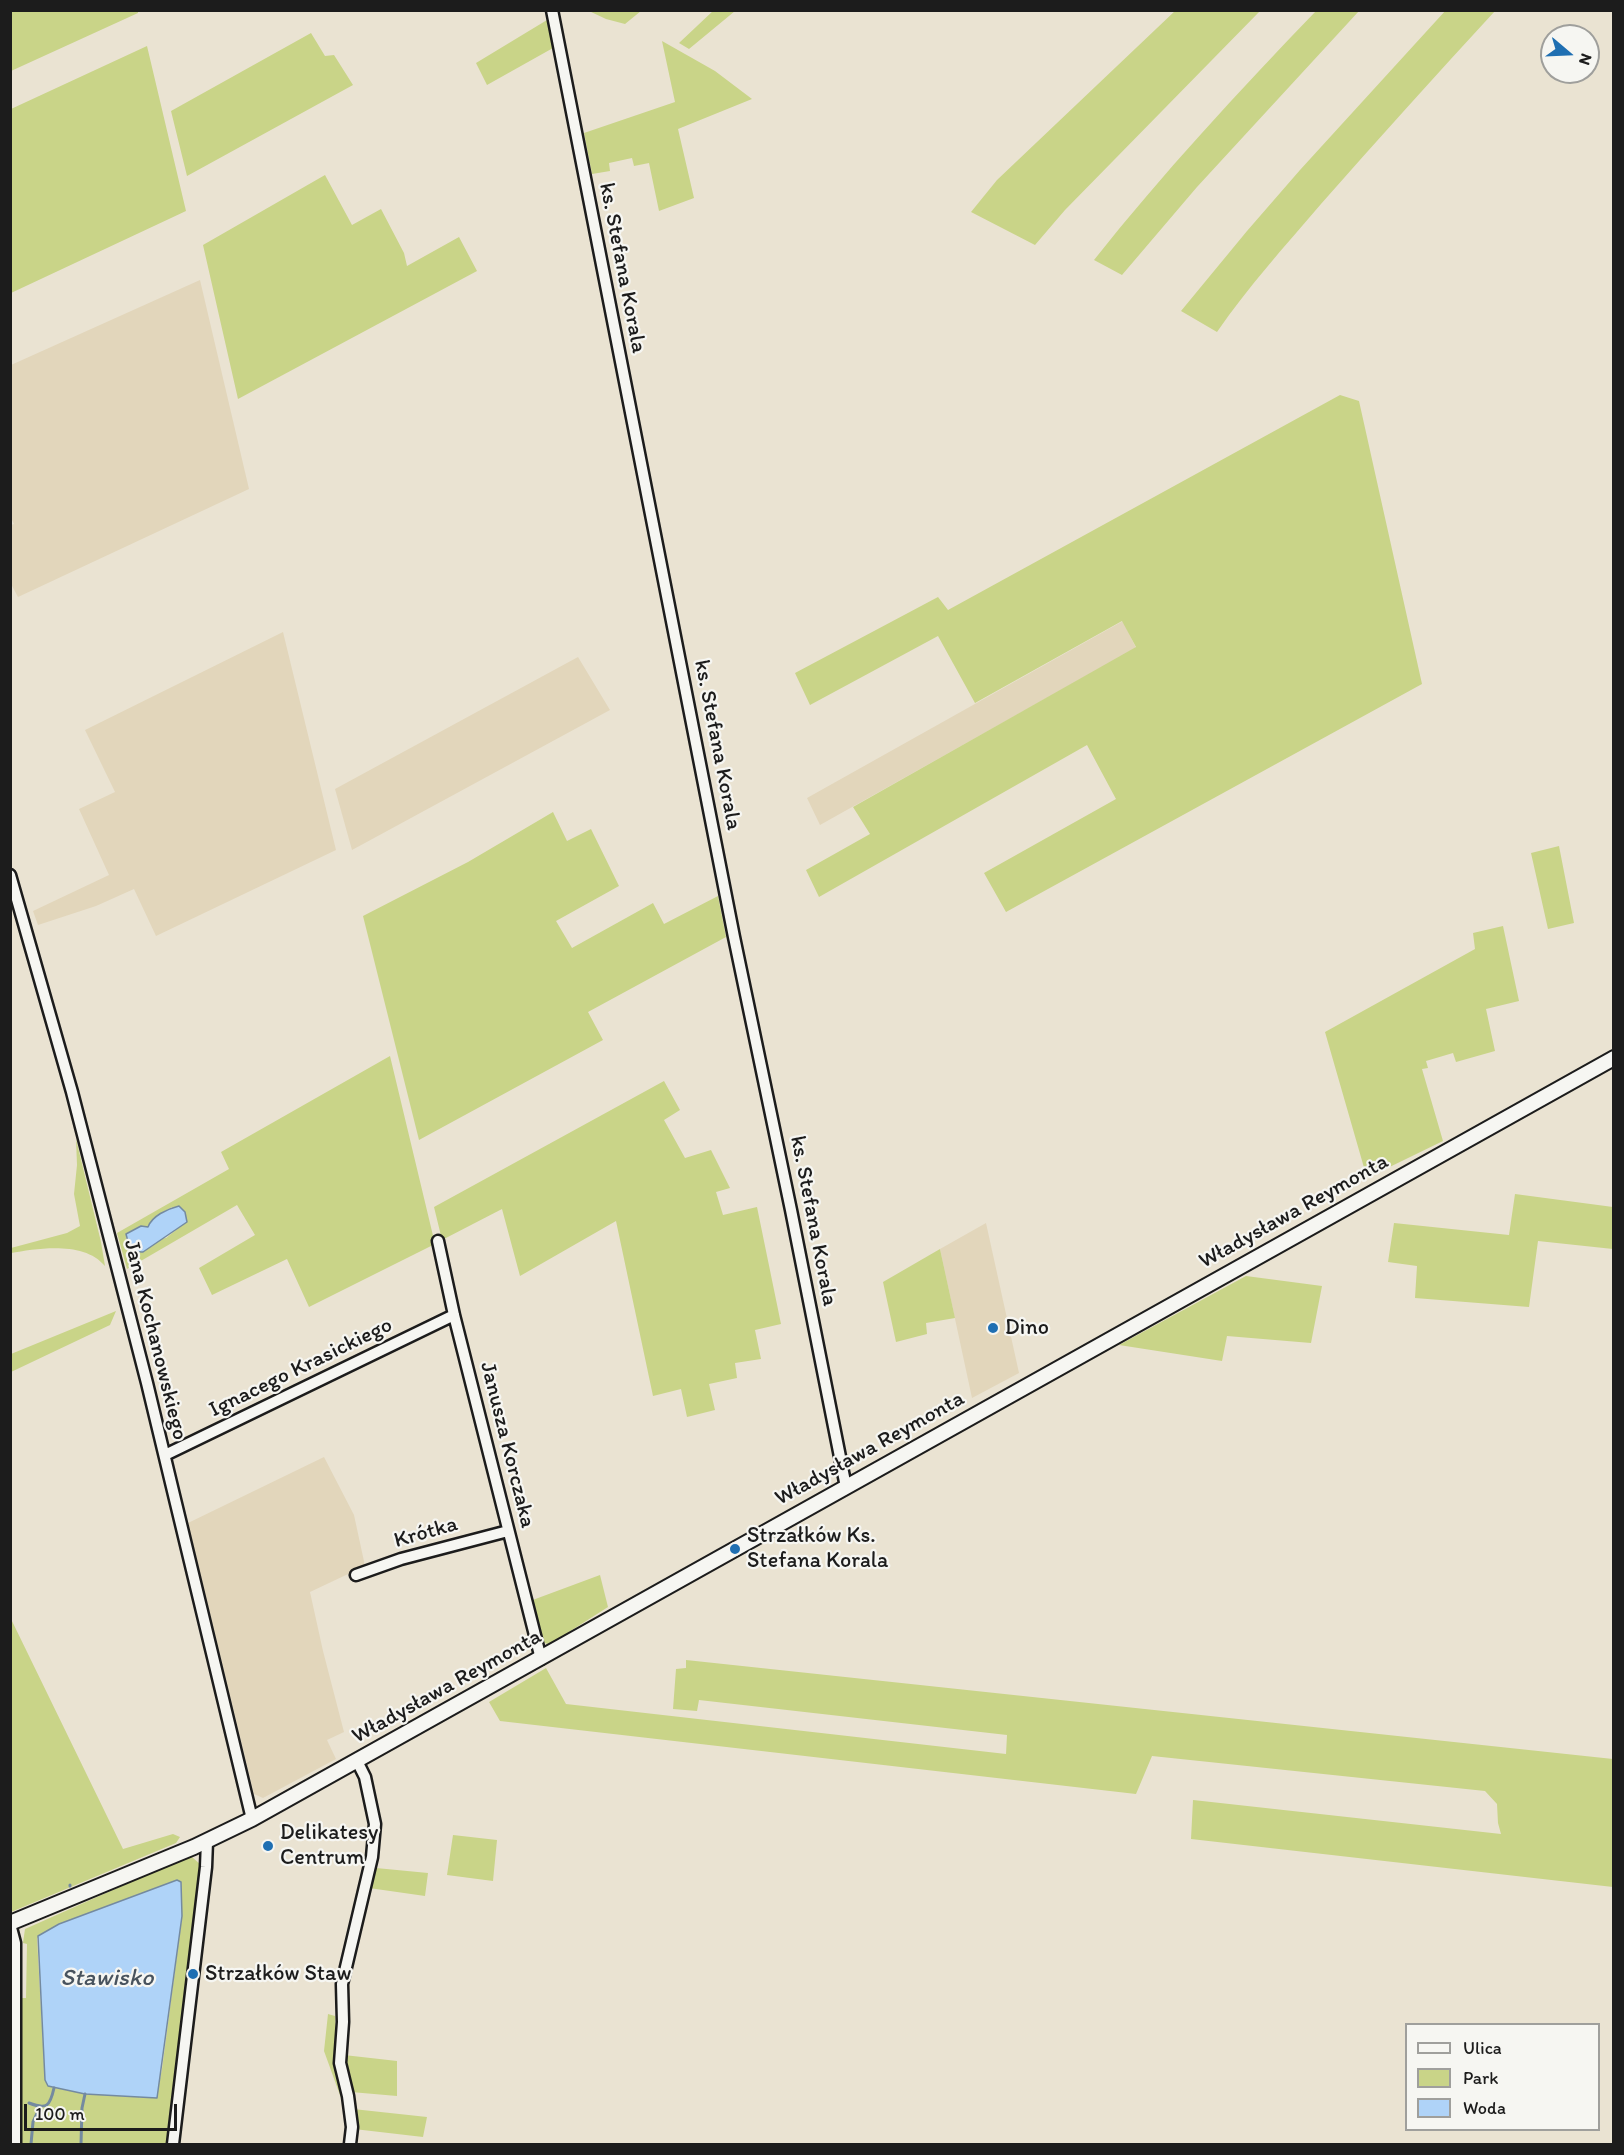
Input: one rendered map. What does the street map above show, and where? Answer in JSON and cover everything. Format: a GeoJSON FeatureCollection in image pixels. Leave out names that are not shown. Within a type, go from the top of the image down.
{"type":"FeatureCollection","features":[{"type":"Feature","properties":{"kind":"street","name":"ks. Stefana Korala"},"geometry":{"type":"LineString","coordinates":[[552,10],[734,937],[846,1487]]}},
{"type":"Feature","properties":{"kind":"street","name":"Jana Kochanowskiego"},"geometry":{"type":"LineString","coordinates":[[10,875],[72,1092],[165,1455],[252,1819]]}},
{"type":"Feature","properties":{"kind":"street","name":"Władysława Reymonta"},"geometry":{"type":"LineString","coordinates":[[10,1924],[207,1841],[252,1819],[1614,1058]]}},
{"type":"Feature","properties":{"kind":"street","name":"Janusza Korczaka"},"geometry":{"type":"LineString","coordinates":[[438,1241],[454,1315],[541,1659]]}},
{"type":"Feature","properties":{"kind":"street","name":"Ignacego Krasickiego"},"geometry":{"type":"LineString","coordinates":[[165,1455],[454,1315]]}},
{"type":"Feature","properties":{"kind":"street","name":"Krótka"},"geometry":{"type":"LineString","coordinates":[[356,1575],[401,1559],[508,1531]]}},
{"type":"Feature","properties":{"kind":"street"},"geometry":{"type":"LineString","coordinates":[[350,2145],[348,2096],[340,2063],[343,2022],[342,1984],[372,1857],[375,1824],[365,1777],[357,1761]]}},
{"type":"Feature","properties":{"kind":"street"},"geometry":{"type":"LineString","coordinates":[[173,2145],[206,1867],[207,1841]]}},
{"type":"Feature","properties":{"kind":"street"},"geometry":{"type":"LineString","coordinates":[[10,1924],[15,1943],[15,2145]]}},
{"type":"Feature","properties":{"kind":"shaded area"},"geometry":{"type":"Polygon","coordinates":[[[200,280],[249,489],[18,597],[10,582],[11,525],[14,524],[10,516],[11,365],[200,280]]]}},
{"type":"Feature","properties":{"kind":"shaded area"},"geometry":{"type":"Polygon","coordinates":[[[1123,621],[1136,648],[820,825],[807,798],[1123,621]]]}},
{"type":"Feature","properties":{"kind":"shaded area"},"geometry":{"type":"Polygon","coordinates":[[[283,632],[336,850],[156,936],[134,889],[96,906],[38,925],[33,911],[109,875],[79,809],[115,792],[85,730],[283,632]]]}},
{"type":"Feature","properties":{"kind":"shaded area"},"geometry":{"type":"Polygon","coordinates":[[[578,657],[610,710],[352,850],[335,789],[578,657]]]}},
{"type":"Feature","properties":{"kind":"shaded area"},"geometry":{"type":"Polygon","coordinates":[[[986,1223],[1019,1373],[972,1398],[940,1249],[986,1223]]]}},
{"type":"Feature","properties":{"kind":"shaded area"},"geometry":{"type":"Polygon","coordinates":[[[324,1457],[354,1515],[365,1566],[310,1592],[344,1732],[327,1740],[336,1759],[263,1798],[254,1794],[188,1523],[324,1457]]]}},
{"type":"Feature","properties":{"kind":"green space"},"geometry":{"type":"Polygon","coordinates":[[[714,10],[735,11],[689,49],[679,43],[714,10]]]}},
{"type":"Feature","properties":{"kind":"green space"},"geometry":{"type":"Polygon","coordinates":[[[1176,10],[1260,11],[1065,210],[1035,245],[971,212],[997,180],[1176,10]]]}},
{"type":"Feature","properties":{"kind":"green space"},"geometry":{"type":"Polygon","coordinates":[[[1446,10],[1495,11],[1321,204],[1254,283],[1217,332],[1181,311],[1300,170],[1446,10]]]}},
{"type":"Feature","properties":{"kind":"green space"},"geometry":{"type":"Polygon","coordinates":[[[11,11],[138,11],[138,13],[11,71],[11,11]]]}},
{"type":"Feature","properties":{"kind":"green space"},"geometry":{"type":"Polygon","coordinates":[[[589,11],[641,11],[625,24],[589,11]]]}},
{"type":"Feature","properties":{"kind":"green space"},"geometry":{"type":"Polygon","coordinates":[[[1316,11],[1359,11],[1197,187],[1122,275],[1094,260],[1202,133],[1316,11]]]}},
{"type":"Feature","properties":{"kind":"green space"},"geometry":{"type":"Polygon","coordinates":[[[547,20],[553,48],[487,85],[476,63],[547,20]]]}},
{"type":"Feature","properties":{"kind":"green space"},"geometry":{"type":"Polygon","coordinates":[[[311,33],[325,56],[334,55],[353,85],[187,176],[171,111],[311,33]]]}},
{"type":"Feature","properties":{"kind":"green space"},"geometry":{"type":"Polygon","coordinates":[[[662,41],[715,71],[752,99],[678,129],[694,198],[659,211],[649,163],[634,166],[632,158],[609,163],[610,171],[592,174],[584,133],[675,102],[662,41]]]}},
{"type":"Feature","properties":{"kind":"green space"},"geometry":{"type":"Polygon","coordinates":[[[147,46],[186,211],[11,293],[11,109],[147,46]]]}},
{"type":"Feature","properties":{"kind":"green space"},"geometry":{"type":"Polygon","coordinates":[[[325,175],[352,225],[381,209],[404,253],[407,266],[459,237],[477,271],[238,399],[203,245],[325,175]]]}},
{"type":"Feature","properties":{"kind":"green space"},"geometry":{"type":"Polygon","coordinates":[[[1340,395],[1359,401],[1422,684],[1006,912],[984,873],[1116,799],[1087,745],[819,897],[806,870],[870,834],[853,807],[1136,647],[1122,621],[975,703],[938,636],[810,705],[795,673],[938,597],[948,610],[1340,395]]]}},
{"type":"Feature","properties":{"kind":"green space"},"geometry":{"type":"Polygon","coordinates":[[[553,812],[567,841],[591,829],[619,886],[556,921],[572,948],[653,903],[664,924],[718,896],[726,937],[588,1012],[603,1040],[419,1140],[363,916],[468,862],[553,812]]]}},
{"type":"Feature","properties":{"kind":"green space"},"geometry":{"type":"Polygon","coordinates":[[[1559,846],[1574,923],[1548,929],[1531,853],[1559,846]]]}},
{"type":"Feature","properties":{"kind":"green space"},"geometry":{"type":"Polygon","coordinates":[[[1503,926],[1519,1001],[1486,1009],[1495,1051],[1456,1062],[1453,1053],[1426,1061],[1428,1068],[1422,1069],[1443,1141],[1367,1178],[1325,1032],[1475,949],[1473,933],[1503,926]]]}},
{"type":"Feature","properties":{"kind":"green space"},"geometry":{"type":"Polygon","coordinates":[[[390,1056],[435,1244],[309,1307],[287,1259],[212,1295],[199,1268],[255,1235],[237,1205],[127,1269],[117,1233],[229,1169],[221,1152],[390,1056]],[[172,1207],[155,1218],[148,1227],[141,1226],[129,1232],[126,1238],[130,1243],[166,1238],[181,1226],[172,1207]]]}},
{"type":"Feature","properties":{"kind":"green space"},"geometry":{"type":"Polygon","coordinates":[[[664,1081],[680,1110],[664,1120],[685,1158],[711,1150],[730,1188],[716,1192],[723,1215],[757,1207],[781,1324],[755,1330],[761,1359],[735,1363],[737,1378],[709,1384],[715,1410],[687,1417],[681,1389],[653,1396],[616,1221],[520,1276],[502,1209],[442,1240],[434,1207],[664,1081]]]}},
{"type":"Feature","properties":{"kind":"green space"},"geometry":{"type":"Polygon","coordinates":[[[76,1139],[105,1266],[86,1253],[61,1248],[11,1253],[11,1248],[67,1233],[80,1226],[74,1194],[77,1165],[76,1139]]]}},
{"type":"Feature","properties":{"kind":"green space"},"geometry":{"type":"Polygon","coordinates":[[[1515,1194],[1613,1207],[1613,1249],[1538,1241],[1529,1307],[1415,1298],[1417,1266],[1388,1262],[1394,1223],[1509,1235],[1515,1194]]]}},
{"type":"Feature","properties":{"kind":"green space"},"geometry":{"type":"Polygon","coordinates":[[[940,1249],[955,1318],[926,1323],[927,1334],[896,1342],[883,1282],[940,1249]]]}},
{"type":"Feature","properties":{"kind":"green space"},"geometry":{"type":"Polygon","coordinates":[[[1246,1276],[1322,1286],[1311,1343],[1227,1336],[1222,1361],[1119,1345],[1246,1276]]]}},
{"type":"Feature","properties":{"kind":"green space"},"geometry":{"type":"Polygon","coordinates":[[[116,1311],[110,1325],[11,1372],[11,1354],[116,1311]]]}},
{"type":"Feature","properties":{"kind":"green space"},"geometry":{"type":"Polygon","coordinates":[[[600,1575],[608,1607],[550,1644],[544,1643],[537,1634],[530,1601],[600,1575]]]}},
{"type":"Feature","properties":{"kind":"green space"},"geometry":{"type":"Polygon","coordinates":[[[11,1619],[123,1849],[173,1834],[180,1837],[176,1843],[11,1912],[11,1619]]]}},
{"type":"Feature","properties":{"kind":"green space"},"geometry":{"type":"Polygon","coordinates":[[[686,1660],[1613,1759],[1613,1887],[1191,1839],[1193,1800],[1501,1834],[1497,1804],[1485,1791],[1152,1756],[1136,1794],[500,1721],[489,1702],[546,1668],[566,1704],[1006,1754],[1007,1735],[699,1700],[697,1711],[673,1709],[676,1669],[686,1668],[686,1660]]]}},
{"type":"Feature","properties":{"kind":"green space"},"geometry":{"type":"Polygon","coordinates":[[[453,1835],[497,1840],[493,1881],[447,1875],[453,1835]]]}},
{"type":"Feature","properties":{"kind":"green space"},"geometry":{"type":"Polygon","coordinates":[[[187,1857],[192,1857],[201,1865],[170,2144],[21,2144],[20,1998],[26,1998],[27,1944],[23,1943],[25,1929],[187,1857]],[[177,1880],[59,1924],[37,1938],[45,2080],[51,2087],[85,2094],[156,2098],[162,2069],[182,1916],[181,1882],[177,1880]]]}},
{"type":"Feature","properties":{"kind":"green space"},"geometry":{"type":"Polygon","coordinates":[[[376,1868],[428,1873],[425,1896],[369,1888],[376,1868]]]}},
{"type":"Feature","properties":{"kind":"green space"},"geometry":{"type":"Polygon","coordinates":[[[328,2014],[335,2016],[345,2109],[324,2051],[328,2014]]]}},
{"type":"Feature","properties":{"kind":"green space"},"geometry":{"type":"Polygon","coordinates":[[[344,2055],[397,2061],[397,2096],[351,2092],[344,2055]]]}},
{"type":"Feature","properties":{"kind":"green space"},"geometry":{"type":"Polygon","coordinates":[[[353,2109],[427,2117],[423,2137],[354,2129],[353,2109]]]}},
{"type":"Feature","properties":{"kind":"water"},"geometry":{"type":"Polygon","coordinates":[[[179,1206],[185,1212],[187,1222],[143,1252],[136,1251],[132,1247],[126,1234],[141,1226],[148,1227],[161,1214],[179,1206]]]}},
{"type":"Feature","properties":{"kind":"water","name":"Stawisko"},"geometry":{"type":"Polygon","coordinates":[[[177,1880],[181,1882],[182,1916],[157,2098],[85,2094],[48,2086],[45,2080],[38,1936],[59,1924],[177,1880]]]}},
{"type":"Feature","properties":{"kind":"waterway"},"geometry":{"type":"LineString","coordinates":[[29,2103],[47,2105],[54,2088]]}},
{"type":"Feature","properties":{"kind":"waterway"},"geometry":{"type":"LineString","coordinates":[[81,2144],[82,2108],[85,2094]]}},
{"type":"Feature","properties":{"kind":"waterway"},"geometry":{"type":"LineString","coordinates":[[31,2144],[33,2122],[40,2107]]}},
{"type":"Feature","properties":{"kind":"place","name":"Dino"},"geometry":{"type":"Point","coordinates":[993,1328]}},
{"type":"Feature","properties":{"kind":"place","name":"Strzałków Ks. Stefana Korala"},"geometry":{"type":"Point","coordinates":[735,1549]}},
{"type":"Feature","properties":{"kind":"place","name":"Delikatesy Centrum"},"geometry":{"type":"Point","coordinates":[268,1846]}},
{"type":"Feature","properties":{"kind":"place","name":"Strzałków Staw"},"geometry":{"type":"Point","coordinates":[193,1974]}}]}
